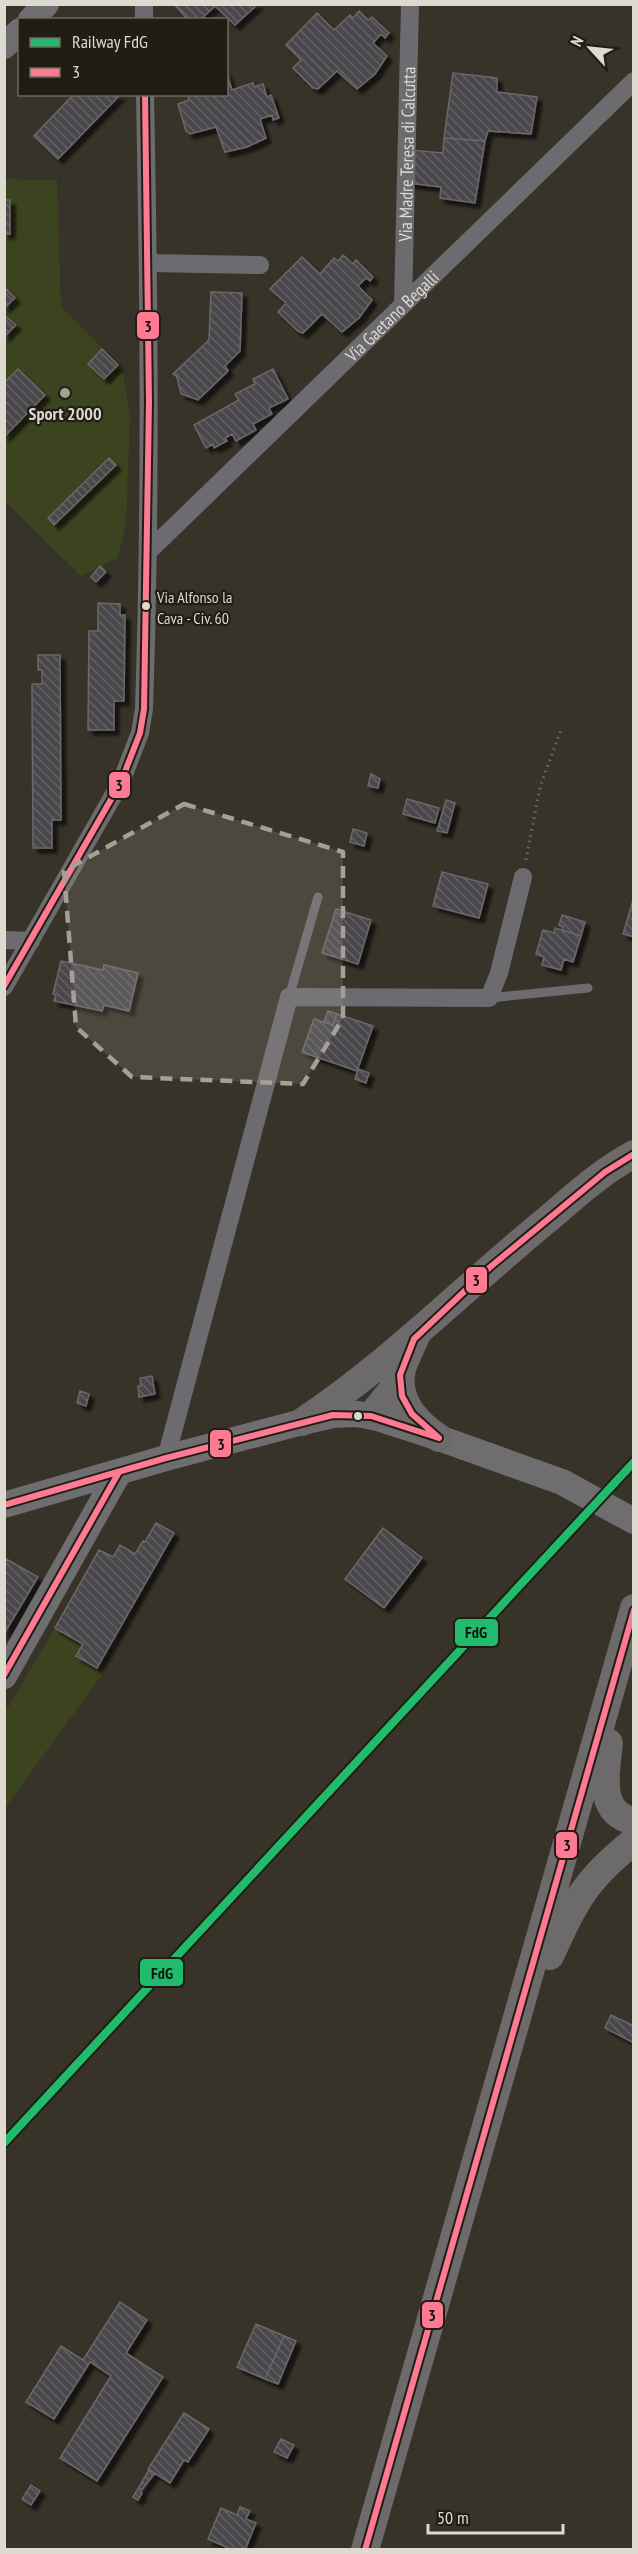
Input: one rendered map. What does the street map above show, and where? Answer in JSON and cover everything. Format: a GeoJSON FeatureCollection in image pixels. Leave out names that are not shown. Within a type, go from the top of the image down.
{"type":"FeatureCollection","features":[{"type":"Feature","properties":{"kind":"main road"},"geometry":{"type":"LineString","coordinates":[[302,1422],[391,1366],[410,1347],[419,1332],[498,1260],[605,1172],[633,1154]]}},
{"type":"Feature","properties":{"kind":"main road"},"geometry":{"type":"LineString","coordinates":[[371,1416],[388,1398],[391,1366]]}},
{"type":"Feature","properties":{"kind":"main road"},"geometry":{"type":"LineString","coordinates":[[391,1366],[409,1410],[439,1438]]}},
{"type":"Feature","properties":{"kind":"main road"},"geometry":{"type":"LineString","coordinates":[[365,2550],[630,1620]]}},
{"type":"Feature","properties":{"kind":"main road"},"geometry":{"type":"LineString","coordinates":[[617,1666],[605,1787],[607,1799],[615,1814],[633,1821]]}},
{"type":"Feature","properties":{"kind":"main road"},"geometry":{"type":"LineString","coordinates":[[512,2039],[576,1900],[597,1872],[633,1841]]}},
{"type":"Feature","properties":{"kind":"street"},"geometry":{"type":"LineString","coordinates":[[33,18],[46,4]]}},
{"type":"Feature","properties":{"kind":"street","name":"Via Madre Teresa di Calcutta"},"geometry":{"type":"LineString","coordinates":[[403,304],[410,4]]}},
{"type":"Feature","properties":{"kind":"street"},"geometry":{"type":"LineString","coordinates":[[4,46],[18,33]]}},
{"type":"Feature","properties":{"kind":"street","name":"Via Gaetano Begalli"},"geometry":{"type":"LineString","coordinates":[[149,551],[633,81]]}},
{"type":"Feature","properties":{"kind":"street"},"geometry":{"type":"LineString","coordinates":[[4,987],[121,782],[140,733],[144,709],[149,551],[149,263],[145,96]]}},
{"type":"Feature","properties":{"kind":"street"},"geometry":{"type":"LineString","coordinates":[[149,263],[260,265]]}},
{"type":"Feature","properties":{"kind":"street"},"geometry":{"type":"LineString","coordinates":[[166,1458],[289,997],[489,998],[499,973],[522,877]]}},
{"type":"Feature","properties":{"kind":"street"},"geometry":{"type":"LineString","coordinates":[[4,940],[31,941]]}},
{"type":"Feature","properties":{"kind":"street"},"geometry":{"type":"LineString","coordinates":[[4,1505],[166,1458],[333,1415],[371,1416],[439,1438],[562,1482],[633,1521]]}},
{"type":"Feature","properties":{"kind":"street"},"geometry":{"type":"LineString","coordinates":[[4,1676],[119,1472]]}},
{"type":"Feature","properties":{"kind":"lane"},"geometry":{"type":"LineString","coordinates":[[289,997],[318,897]]}},
{"type":"Feature","properties":{"kind":"lane"},"geometry":{"type":"LineString","coordinates":[[489,998],[588,988]]}},
{"type":"Feature","properties":{"kind":"path"},"geometry":{"type":"LineString","coordinates":[[522,877],[540,787],[561,730]]}},
{"type":"Feature","properties":{"kind":"highlighted area"},"geometry":{"type":"Polygon","coordinates":[[[184,804],[343,852],[343,1018],[303,1084],[132,1077],[76,1027],[64,871],[184,804]]]}},
{"type":"Feature","properties":{"kind":"green space","name":"Sport 2000"},"geometry":{"type":"Polygon","coordinates":[[[4,179],[57,180],[61,307],[122,368],[130,417],[126,524],[118,557],[81,576],[5,501],[4,179]]]}},
{"type":"Feature","properties":{"kind":"green space"},"geometry":{"type":"Polygon","coordinates":[[[55,1628],[83,1644],[76,1657],[97,1668],[100,1664],[107,1668],[5,1808],[5,1713],[55,1628]]]}},
{"type":"Feature","properties":{"kind":"building"},"geometry":{"type":"Polygon","coordinates":[[[174,4],[258,4],[235,25],[215,6],[202,18],[186,18],[174,4]]]}},
{"type":"Feature","properties":{"kind":"building"},"geometry":{"type":"Polygon","coordinates":[[[359,11],[368,20],[372,17],[389,33],[385,38],[381,34],[373,43],[387,56],[375,74],[357,89],[337,71],[318,89],[313,88],[293,68],[301,60],[286,45],[317,13],[334,30],[350,15],[353,18],[359,11]]]}},
{"type":"Feature","properties":{"kind":"building"},"geometry":{"type":"Polygon","coordinates":[[[453,73],[497,78],[497,92],[537,97],[531,134],[488,131],[485,141],[444,138],[453,73]]]}},
{"type":"Feature","properties":{"kind":"building"},"geometry":{"type":"Polygon","coordinates":[[[228,77],[232,90],[253,83],[254,87],[263,84],[267,97],[271,95],[279,118],[273,120],[272,115],[260,119],[266,138],[247,147],[225,152],[216,127],[190,134],[186,131],[178,104],[189,100],[188,96],[228,96],[228,77]]]}},
{"type":"Feature","properties":{"kind":"building"},"geometry":{"type":"Polygon","coordinates":[[[72,96],[119,96],[58,159],[34,136],[72,96]]]}},
{"type":"Feature","properties":{"kind":"building"},"geometry":{"type":"Polygon","coordinates":[[[444,138],[485,141],[475,203],[440,198],[441,187],[408,183],[410,150],[443,153],[444,138]]]}},
{"type":"Feature","properties":{"kind":"building"},"geometry":{"type":"Polygon","coordinates":[[[4,200],[10,200],[10,234],[4,234],[4,200]]]}},
{"type":"Feature","properties":{"kind":"building"},"geometry":{"type":"Polygon","coordinates":[[[343,255],[353,264],[356,260],[373,277],[370,281],[366,278],[358,286],[372,300],[359,318],[342,332],[322,314],[303,333],[298,331],[278,312],[286,303],[270,289],[302,257],[320,274],[334,258],[338,261],[343,255]]]}},
{"type":"Feature","properties":{"kind":"building"},"geometry":{"type":"Polygon","coordinates":[[[4,287],[15,298],[4,308],[4,287]]]}},
{"type":"Feature","properties":{"kind":"building"},"geometry":{"type":"Polygon","coordinates":[[[211,292],[242,293],[240,351],[225,366],[227,372],[198,400],[181,394],[177,377],[173,374],[209,340],[211,292]]]}},
{"type":"Feature","properties":{"kind":"building"},"geometry":{"type":"Polygon","coordinates":[[[4,315],[16,325],[4,337],[4,315]]]}},
{"type":"Feature","properties":{"kind":"building"},"geometry":{"type":"Polygon","coordinates":[[[102,349],[118,365],[104,379],[88,364],[102,349]]]}},
{"type":"Feature","properties":{"kind":"building"},"geometry":{"type":"Polygon","coordinates":[[[18,369],[45,395],[4,437],[4,383],[18,369]]]}},
{"type":"Feature","properties":{"kind":"building"},"geometry":{"type":"Polygon","coordinates":[[[273,369],[288,399],[269,408],[272,414],[253,424],[256,430],[236,441],[232,434],[225,438],[227,441],[214,448],[213,444],[206,448],[194,425],[239,400],[235,394],[255,384],[253,379],[273,369]]]}},
{"type":"Feature","properties":{"kind":"building"},"geometry":{"type":"Polygon","coordinates":[[[109,458],[116,465],[54,525],[48,518],[109,458]]]}},
{"type":"Feature","properties":{"kind":"building"},"geometry":{"type":"Polygon","coordinates":[[[100,566],[106,572],[96,582],[91,577],[100,566]]]}},
{"type":"Feature","properties":{"kind":"building"},"geometry":{"type":"Polygon","coordinates":[[[98,603],[120,604],[120,615],[125,615],[124,701],[114,701],[114,730],[88,730],[89,631],[98,631],[98,603]]]}},
{"type":"Feature","properties":{"kind":"building"},"geometry":{"type":"Polygon","coordinates":[[[38,655],[60,655],[61,820],[52,820],[52,848],[33,848],[32,684],[42,684],[42,670],[38,670],[38,655]]]}},
{"type":"Feature","properties":{"kind":"building"},"geometry":{"type":"Polygon","coordinates":[[[371,774],[380,779],[378,788],[368,786],[371,774]]]}},
{"type":"Feature","properties":{"kind":"building"},"geometry":{"type":"Polygon","coordinates":[[[407,799],[439,808],[435,823],[403,814],[407,799]]]}},
{"type":"Feature","properties":{"kind":"building"},"geometry":{"type":"Polygon","coordinates":[[[446,800],[455,803],[447,833],[437,831],[446,800]]]}},
{"type":"Feature","properties":{"kind":"building"},"geometry":{"type":"Polygon","coordinates":[[[353,829],[367,833],[364,846],[350,842],[353,829]]]}},
{"type":"Feature","properties":{"kind":"building"},"geometry":{"type":"Polygon","coordinates":[[[442,872],[488,884],[479,918],[433,906],[442,872]]]}},
{"type":"Feature","properties":{"kind":"building"},"geometry":{"type":"Polygon","coordinates":[[[634,897],[634,937],[623,934],[634,897]]]}},
{"type":"Feature","properties":{"kind":"building"},"geometry":{"type":"Polygon","coordinates":[[[336,909],[371,920],[358,964],[322,953],[336,909]]]}},
{"type":"Feature","properties":{"kind":"building"},"geometry":{"type":"Polygon","coordinates":[[[562,915],[585,922],[581,936],[562,930],[563,927],[559,925],[562,915]]]}},
{"type":"Feature","properties":{"kind":"building"},"geometry":{"type":"Polygon","coordinates":[[[555,928],[581,936],[573,962],[564,959],[561,970],[542,965],[544,957],[536,954],[543,930],[554,933],[555,928]]]}},
{"type":"Feature","properties":{"kind":"building"},"geometry":{"type":"Polygon","coordinates":[[[61,961],[103,970],[104,965],[138,973],[129,1011],[104,1005],[102,1011],[54,1001],[56,995],[53,994],[61,961]]]}},
{"type":"Feature","properties":{"kind":"building"},"geometry":{"type":"Polygon","coordinates":[[[328,1011],[337,1014],[333,1025],[324,1022],[328,1011]]]}},
{"type":"Feature","properties":{"kind":"building"},"geometry":{"type":"Polygon","coordinates":[[[337,1014],[373,1026],[357,1071],[302,1052],[314,1019],[333,1025],[337,1014]]]}},
{"type":"Feature","properties":{"kind":"building"},"geometry":{"type":"Polygon","coordinates":[[[358,1069],[369,1073],[366,1083],[355,1079],[358,1069]]]}},
{"type":"Feature","properties":{"kind":"building"},"geometry":{"type":"Polygon","coordinates":[[[152,1376],[155,1394],[139,1397],[140,1378],[152,1376]]]}},
{"type":"Feature","properties":{"kind":"building"},"geometry":{"type":"Polygon","coordinates":[[[80,1391],[89,1394],[86,1406],[77,1403],[80,1391]]]}},
{"type":"Feature","properties":{"kind":"building"},"geometry":{"type":"Polygon","coordinates":[[[156,1523],[174,1533],[97,1668],[76,1656],[83,1644],[55,1628],[99,1550],[113,1557],[120,1545],[135,1554],[156,1523]]]}},
{"type":"Feature","properties":{"kind":"building"},"geometry":{"type":"Polygon","coordinates":[[[383,1528],[422,1558],[384,1608],[345,1579],[383,1528]]]}},
{"type":"Feature","properties":{"kind":"building"},"geometry":{"type":"Polygon","coordinates":[[[6,1559],[38,1577],[4,1634],[4,1562],[6,1559]]]}},
{"type":"Feature","properties":{"kind":"building"},"geometry":{"type":"Polygon","coordinates":[[[611,2015],[634,2026],[634,2043],[605,2028],[611,2015]]]}},
{"type":"Feature","properties":{"kind":"building"},"geometry":{"type":"Polygon","coordinates":[[[120,2302],[147,2320],[126,2353],[163,2377],[97,2481],[60,2458],[111,2376],[90,2362],[54,2419],[26,2402],[61,2346],[83,2360],[120,2302]]]}},
{"type":"Feature","properties":{"kind":"building"},"geometry":{"type":"Polygon","coordinates":[[[256,2324],[284,2336],[265,2379],[237,2367],[256,2324]]]}},
{"type":"Feature","properties":{"kind":"building"},"geometry":{"type":"Polygon","coordinates":[[[284,2336],[296,2341],[278,2384],[265,2379],[284,2336]]]}},
{"type":"Feature","properties":{"kind":"building"},"geometry":{"type":"Polygon","coordinates":[[[184,2413],[209,2429],[188,2462],[184,2460],[170,2483],[148,2469],[184,2413]]]}},
{"type":"Feature","properties":{"kind":"building"},"geometry":{"type":"Polygon","coordinates":[[[281,2439],[294,2445],[287,2458],[274,2452],[281,2439]]]}},
{"type":"Feature","properties":{"kind":"building"},"geometry":{"type":"Polygon","coordinates":[[[149,2470],[155,2473],[140,2492],[142,2493],[138,2500],[133,2497],[149,2470]]]}},
{"type":"Feature","properties":{"kind":"building"},"geometry":{"type":"Polygon","coordinates":[[[31,2485],[40,2491],[31,2505],[22,2499],[31,2485]]]}},
{"type":"Feature","properties":{"kind":"building"},"geometry":{"type":"Polygon","coordinates":[[[240,2507],[250,2511],[246,2519],[256,2523],[245,2550],[233,2550],[208,2539],[221,2508],[237,2515],[240,2507]]]}},
{"type":"Feature","properties":{"kind":"rail line","name":"FdG"},"geometry":{"type":"LineString","coordinates":[[4,2143],[634,1462]]}},
{"type":"Feature","properties":{"kind":"transit line","name":"3"},"geometry":{"type":"LineString","coordinates":[[4,986],[121,782],[140,733],[144,709],[149,402],[145,96]]}},
{"type":"Feature","properties":{"kind":"transit line","name":"3"},"geometry":{"type":"LineString","coordinates":[[439,1438],[412,1414],[402,1396],[400,1375],[414,1339],[489,1268],[605,1172],[634,1154]]}},
{"type":"Feature","properties":{"kind":"transit line","name":"3"},"geometry":{"type":"LineString","coordinates":[[4,1505],[166,1458],[333,1415],[371,1416],[439,1438]]}},
{"type":"Feature","properties":{"kind":"transit line","name":"3"},"geometry":{"type":"LineString","coordinates":[[4,1675],[119,1472]]}},
{"type":"Feature","properties":{"kind":"transit line","name":"3"},"geometry":{"type":"LineString","coordinates":[[365,2550],[634,1610]]}},
{"type":"Feature","properties":{"kind":"place","name":"Sport 2000"},"geometry":{"type":"Point","coordinates":[65,393]}},
{"type":"Feature","properties":{"kind":"place","name":"Via Alfonso la Cava - Civ. 60"},"geometry":{"type":"Point","coordinates":[146,606]}}]}
